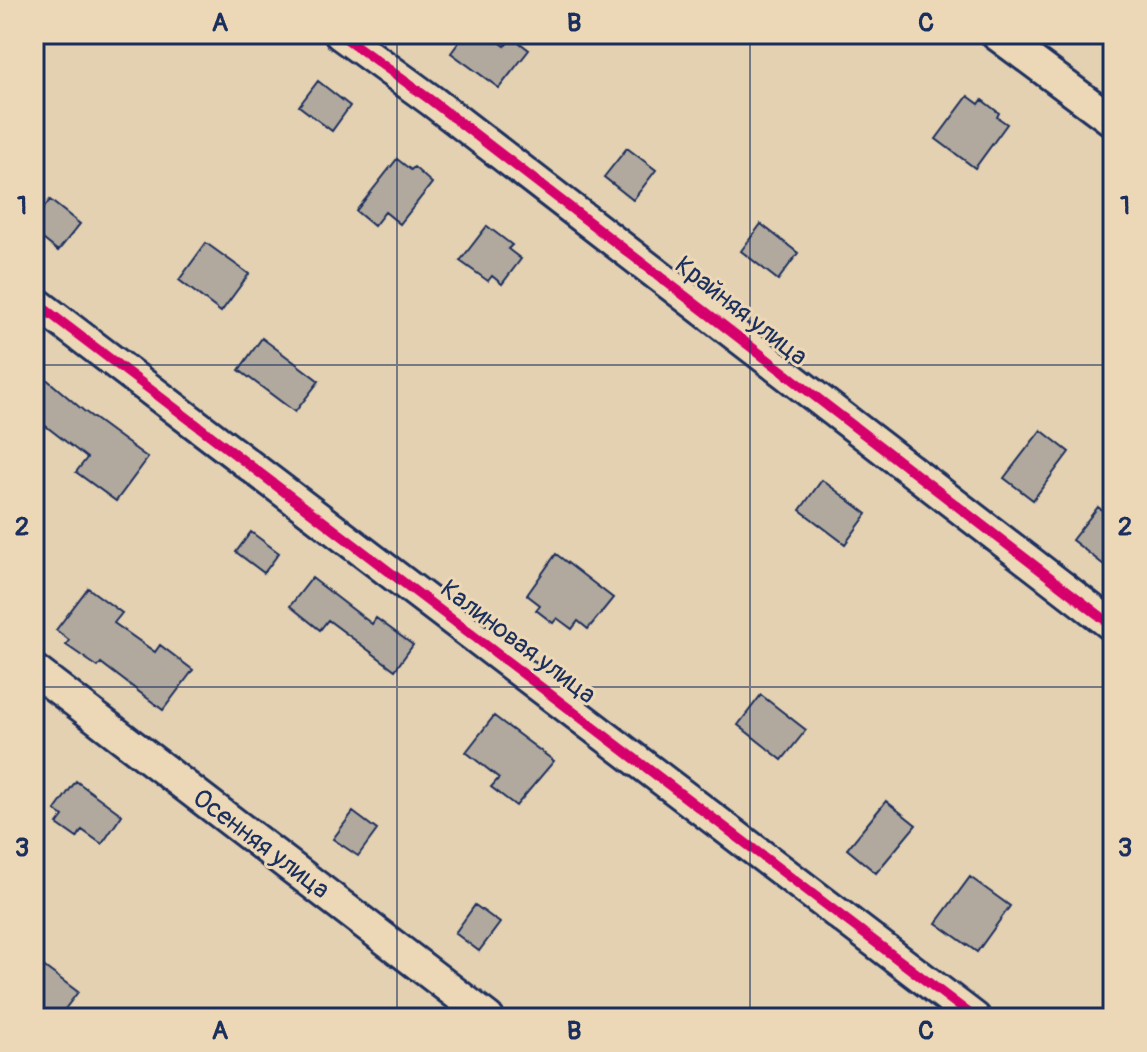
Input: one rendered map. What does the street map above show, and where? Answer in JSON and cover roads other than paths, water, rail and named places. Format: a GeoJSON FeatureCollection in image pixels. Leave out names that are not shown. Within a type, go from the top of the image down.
{"type":"FeatureCollection","features":[{"type":"Feature","properties":{"kind":"street","name":"Крайняя улица"},"geometry":{"type":"LineString","coordinates":[[340,34],[432,101],[1113,626]]}},
{"type":"Feature","properties":{"kind":"street"},"geometry":{"type":"LineString","coordinates":[[996,34],[1113,121]]}},
{"type":"Feature","properties":{"kind":"street","name":"Калиновая улица"},"geometry":{"type":"LineString","coordinates":[[34,301],[975,1018]]}},
{"type":"Feature","properties":{"kind":"street","name":"Осенняя улица"},"geometry":{"type":"LineString","coordinates":[[34,670],[488,1018]]}}]}
